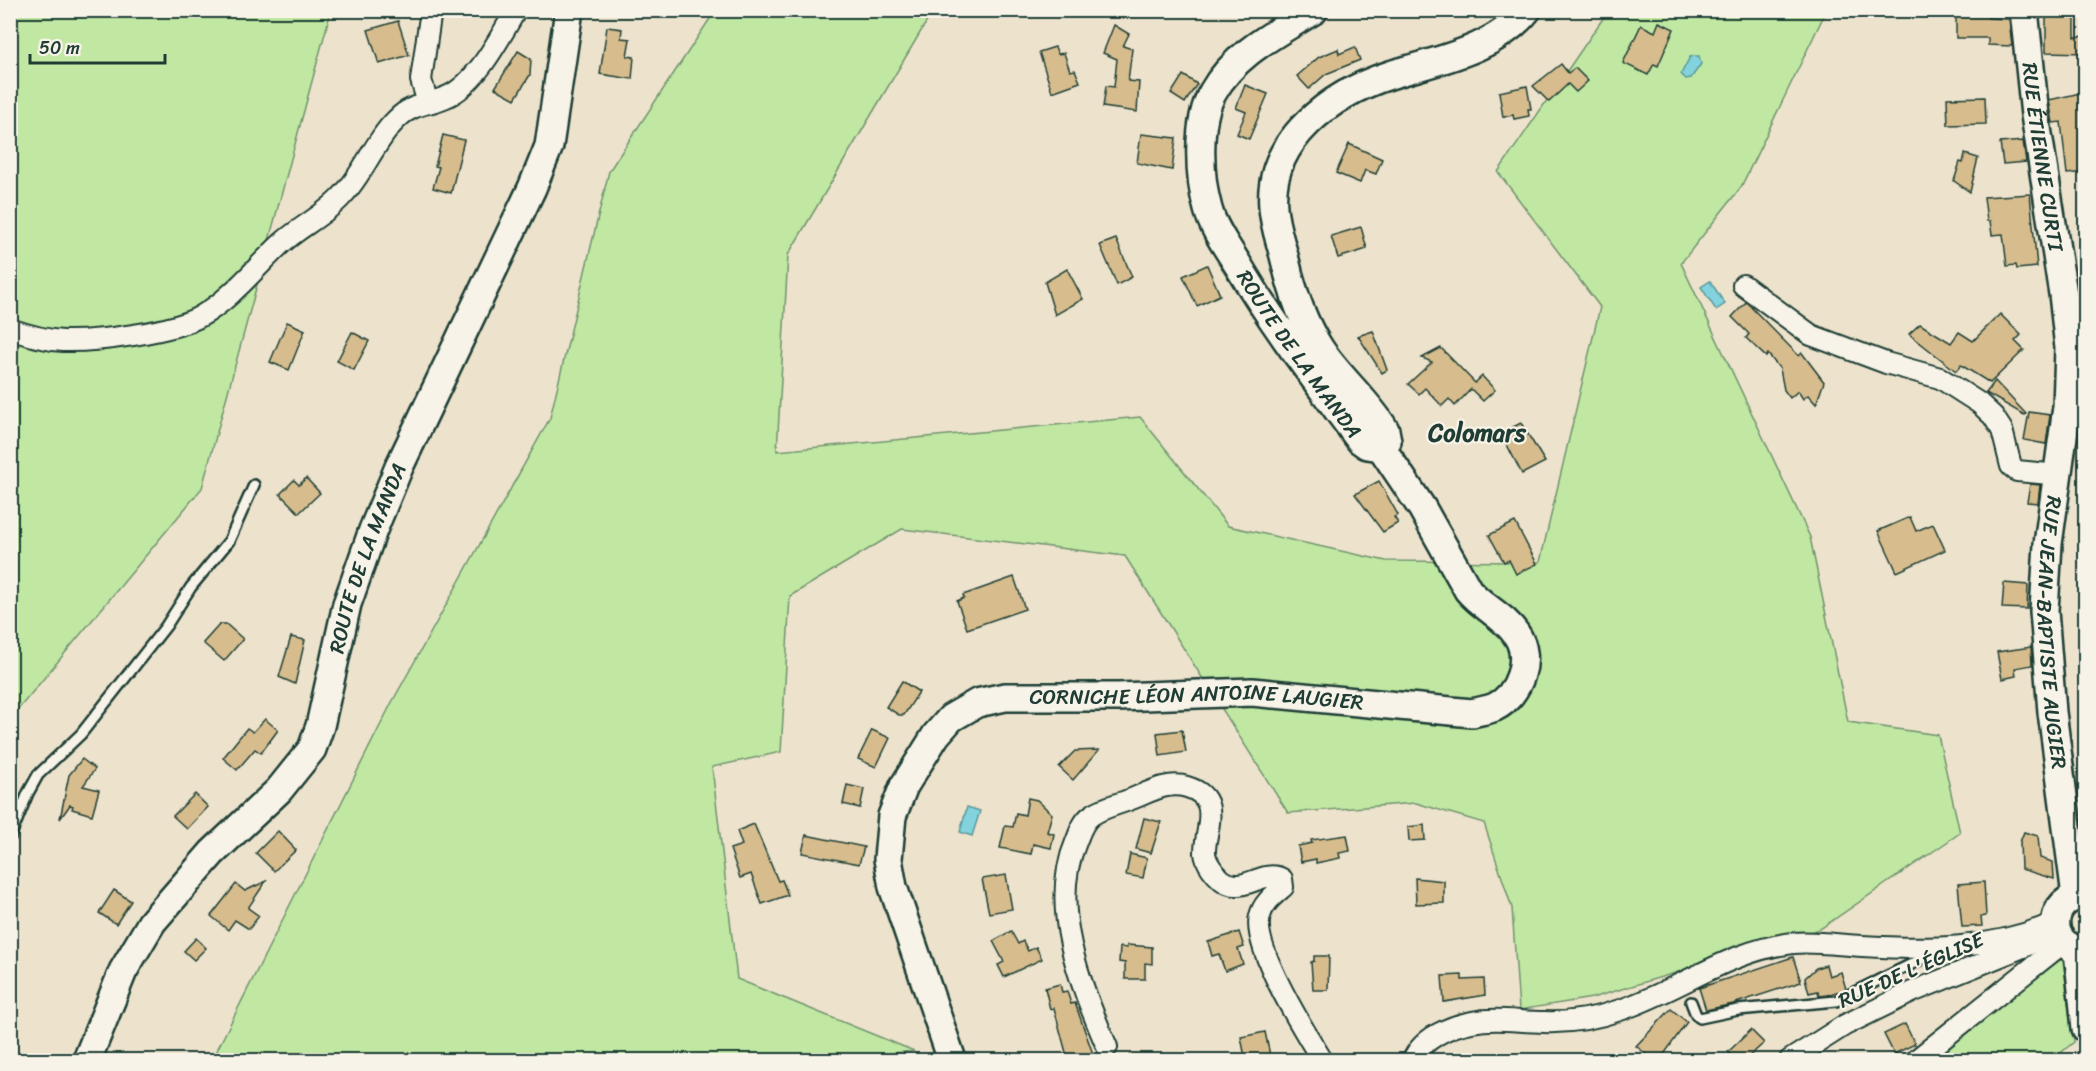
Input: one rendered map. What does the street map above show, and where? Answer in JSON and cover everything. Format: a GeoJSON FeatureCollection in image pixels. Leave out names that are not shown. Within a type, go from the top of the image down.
{"type":"FeatureCollection","features":[{"type":"Feature","properties":{"kind":"main road","name":"ROUTE DE LA MANDA"},"geometry":{"type":"LineString","coordinates":[[87,1060],[123,970],[152,922],[212,853],[279,790],[312,749],[347,604],[373,530],[399,467],[532,188],[549,146],[569,10]]}},
{"type":"Feature","properties":{"kind":"main road","name":"ROUTE DE LA MANDA"},"geometry":{"type":"LineString","coordinates":[[1314,10],[1253,48],[1230,68],[1212,93],[1203,119],[1201,147],[1208,209],[1220,235],[1267,312],[1355,434],[1367,446],[1381,447],[1387,441],[1381,424],[1319,348],[1304,318],[1288,271],[1272,207],[1275,179],[1285,153],[1299,131],[1356,87],[1467,52],[1508,30],[1527,10]]}},
{"type":"Feature","properties":{"kind":"main road","name":"RUE ÉTIENNE CURTI"},"geometry":{"type":"LineString","coordinates":[[2024,10],[2035,115],[2077,385]]}},
{"type":"Feature","properties":{"kind":"main road","name":"RUE JEAN-BAPTISTE AUGIER"},"geometry":{"type":"LineString","coordinates":[[2077,385],[2048,544],[2044,610],[2052,712],[2081,896]]}},
{"type":"Feature","properties":{"kind":"main road","name":"CORNICHE LÉON ANTOINE LAUGIER"},"geometry":{"type":"LineString","coordinates":[[952,1060],[893,887],[888,859],[892,816],[904,786],[936,735],[963,710],[1005,697],[1252,692],[1472,713],[1495,707],[1512,694],[1522,676],[1523,656],[1518,636],[1468,590],[1422,508],[1381,447]]}},
{"type":"Feature","properties":{"kind":"main road"},"geometry":{"type":"LineString","coordinates":[[2081,896],[2058,909],[2067,940],[2085,1028]]}},
{"type":"Feature","properties":{"kind":"street"},"geometry":{"type":"LineString","coordinates":[[428,103],[421,80],[431,10]]}},
{"type":"Feature","properties":{"kind":"street"},"geometry":{"type":"LineString","coordinates":[[10,329],[63,341],[97,339],[178,326],[202,316],[298,229],[327,211],[344,195],[395,120],[408,109],[447,97],[461,88],[496,44],[516,10]]}},
{"type":"Feature","properties":{"kind":"street","name":"RUE JEAN-BAPTISTE AUGIER"},"geometry":{"type":"LineString","coordinates":[[1743,285],[1811,335],[1896,366],[1940,378],[1979,403],[1993,416],[2002,430],[2011,466],[2017,471],[2060,475]]}},
{"type":"Feature","properties":{"kind":"street"},"geometry":{"type":"LineString","coordinates":[[1107,1047],[1076,963],[1064,887],[1071,854],[1082,828],[1092,815],[1171,784],[1187,786],[1204,800],[1211,820],[1205,853],[1211,868],[1221,879],[1239,886],[1271,877],[1282,879],[1283,887],[1265,904],[1260,915],[1260,933],[1270,964],[1285,996],[1322,1060]]}},
{"type":"Feature","properties":{"kind":"street"},"geometry":{"type":"LineString","coordinates":[[1413,1060],[1424,1045],[1441,1032],[1468,1023],[1491,1018],[1545,1023],[1584,1019],[1620,1010],[1735,957],[1794,943],[1924,950],[1978,944],[2067,940]]}},
{"type":"Feature","properties":{"kind":"street"},"geometry":{"type":"LineString","coordinates":[[1916,1060],[2067,940]]}},
{"type":"Feature","properties":{"kind":"street","name":"RUE DE L'ÉGLISE"},"geometry":{"type":"LineString","coordinates":[[1790,1060],[1845,1025],[1912,992],[2067,940]]}},
{"type":"Feature","properties":{"kind":"lane"},"geometry":{"type":"LineString","coordinates":[[10,837],[38,775],[81,734],[166,626],[191,587],[229,541],[254,485]]}},
{"type":"Feature","properties":{"kind":"lane"},"geometry":{"type":"LineString","coordinates":[[1691,1002],[1696,1015],[1701,1018],[1738,1010],[1836,1001],[1920,960],[1924,950]]}},
{"type":"Feature","properties":{"kind":"green space"},"geometry":{"type":"Polygon","coordinates":[[[11,11],[331,11],[202,488],[11,718],[11,11]]]}},
{"type":"Feature","properties":{"kind":"green space"},"geometry":{"type":"Polygon","coordinates":[[[715,11],[933,11],[788,255],[777,451],[1140,417],[1228,526],[1386,561],[1540,562],[1600,307],[1498,172],[1608,11],[1826,11],[1741,187],[1681,263],[1810,537],[1848,722],[1938,735],[1960,833],[1820,929],[1592,998],[1519,1010],[1512,908],[1484,823],[1416,803],[1288,813],[1125,556],[902,529],[790,596],[781,752],[712,767],[737,979],[914,1051],[828,1060],[212,1060],[391,704],[550,418],[609,171],[715,11]]]}},
{"type":"Feature","properties":{"kind":"green space"},"geometry":{"type":"Polygon","coordinates":[[[2059,959],[2063,961],[2074,1042],[2052,1060],[1933,1060],[2059,959]]]}},
{"type":"Feature","properties":{"kind":"water"},"geometry":{"type":"Polygon","coordinates":[[[1699,56],[1701,64],[1691,78],[1686,79],[1681,74],[1690,57],[1699,56]]]}},
{"type":"Feature","properties":{"kind":"water"},"geometry":{"type":"Polygon","coordinates":[[[1710,281],[1725,304],[1716,310],[1701,287],[1710,281]]]}},
{"type":"Feature","properties":{"kind":"water"},"geometry":{"type":"Polygon","coordinates":[[[967,807],[980,811],[972,836],[960,832],[967,807]]]}},
{"type":"Feature","properties":{"kind":"building"},"geometry":{"type":"Polygon","coordinates":[[[1956,10],[1988,10],[1988,18],[2009,19],[2012,46],[1988,45],[1988,38],[1956,38],[1956,10]]]}},
{"type":"Feature","properties":{"kind":"building"},"geometry":{"type":"Polygon","coordinates":[[[2046,14],[2075,15],[2075,37],[2085,36],[2085,53],[2046,52],[2046,14]]]}},
{"type":"Feature","properties":{"kind":"building"},"geometry":{"type":"Polygon","coordinates":[[[398,21],[409,55],[379,64],[368,30],[398,21]]]}},
{"type":"Feature","properties":{"kind":"building"},"geometry":{"type":"Polygon","coordinates":[[[1659,22],[1674,29],[1658,66],[1654,64],[1648,75],[1623,63],[1641,25],[1655,32],[1659,22]]]}},
{"type":"Feature","properties":{"kind":"building"},"geometry":{"type":"Polygon","coordinates":[[[1114,25],[1129,34],[1123,46],[1132,49],[1128,81],[1139,82],[1137,112],[1103,107],[1106,86],[1114,87],[1117,59],[1103,53],[1114,25]]]}},
{"type":"Feature","properties":{"kind":"building"},"geometry":{"type":"Polygon","coordinates":[[[607,27],[622,29],[621,38],[630,39],[627,56],[634,57],[632,79],[600,74],[607,27]]]}},
{"type":"Feature","properties":{"kind":"building"},"geometry":{"type":"Polygon","coordinates":[[[1055,47],[1058,54],[1064,53],[1070,71],[1075,70],[1080,82],[1052,92],[1039,52],[1055,47]]]}},
{"type":"Feature","properties":{"kind":"building"},"geometry":{"type":"Polygon","coordinates":[[[1355,47],[1360,60],[1326,74],[1309,89],[1297,76],[1319,57],[1338,49],[1339,54],[1355,47]]]}},
{"type":"Feature","properties":{"kind":"building"},"geometry":{"type":"Polygon","coordinates":[[[518,51],[531,59],[530,75],[515,99],[495,88],[518,51]]]}},
{"type":"Feature","properties":{"kind":"building"},"geometry":{"type":"Polygon","coordinates":[[[1561,64],[1568,73],[1575,68],[1588,81],[1576,92],[1568,84],[1549,102],[1533,86],[1561,64]]]}},
{"type":"Feature","properties":{"kind":"building"},"geometry":{"type":"Polygon","coordinates":[[[1183,75],[1197,84],[1185,103],[1171,94],[1183,75]]]}},
{"type":"Feature","properties":{"kind":"building"},"geometry":{"type":"Polygon","coordinates":[[[1245,85],[1268,94],[1249,139],[1237,134],[1246,112],[1236,108],[1245,85]]]}},
{"type":"Feature","properties":{"kind":"building"},"geometry":{"type":"Polygon","coordinates":[[[1527,86],[1531,109],[1528,109],[1529,116],[1514,119],[1513,115],[1503,117],[1499,92],[1527,86]]]}},
{"type":"Feature","properties":{"kind":"building"},"geometry":{"type":"Polygon","coordinates":[[[2085,92],[2085,172],[2067,174],[2061,122],[2053,123],[2049,100],[2085,92]]]}},
{"type":"Feature","properties":{"kind":"building"},"geometry":{"type":"Polygon","coordinates":[[[1985,97],[1986,124],[1948,125],[1947,98],[1985,97]]]}},
{"type":"Feature","properties":{"kind":"building"},"geometry":{"type":"Polygon","coordinates":[[[1141,134],[1176,138],[1172,170],[1137,163],[1141,134]]]}},
{"type":"Feature","properties":{"kind":"building"},"geometry":{"type":"Polygon","coordinates":[[[443,135],[464,140],[451,193],[433,188],[439,167],[435,166],[443,135]]]}},
{"type":"Feature","properties":{"kind":"building"},"geometry":{"type":"Polygon","coordinates":[[[2023,141],[2026,162],[2003,164],[2000,143],[2023,141]]]}},
{"type":"Feature","properties":{"kind":"building"},"geometry":{"type":"Polygon","coordinates":[[[1349,144],[1382,159],[1376,174],[1365,170],[1360,183],[1336,173],[1349,144]]]}},
{"type":"Feature","properties":{"kind":"building"},"geometry":{"type":"Polygon","coordinates":[[[1965,154],[1978,158],[1970,192],[1954,181],[1965,154]]]}},
{"type":"Feature","properties":{"kind":"building"},"geometry":{"type":"Polygon","coordinates":[[[2030,194],[2037,267],[2017,269],[2016,265],[2007,266],[2003,234],[1992,235],[1990,221],[1987,221],[1984,197],[2030,194]]]}},
{"type":"Feature","properties":{"kind":"building"},"geometry":{"type":"Polygon","coordinates":[[[1361,227],[1367,249],[1338,258],[1331,236],[1361,227]]]}},
{"type":"Feature","properties":{"kind":"building"},"geometry":{"type":"Polygon","coordinates":[[[1116,239],[1132,277],[1117,285],[1100,245],[1116,239]]]}},
{"type":"Feature","properties":{"kind":"building"},"geometry":{"type":"Polygon","coordinates":[[[1207,265],[1220,295],[1197,306],[1183,276],[1207,265]]]}},
{"type":"Feature","properties":{"kind":"building"},"geometry":{"type":"Polygon","coordinates":[[[1067,269],[1083,299],[1055,315],[1045,282],[1067,269]]]}},
{"type":"Feature","properties":{"kind":"building"},"geometry":{"type":"Polygon","coordinates":[[[1746,302],[1799,356],[1802,353],[1824,382],[1816,404],[1808,395],[1803,399],[1798,391],[1790,398],[1784,390],[1780,369],[1768,354],[1766,357],[1746,338],[1749,334],[1732,317],[1746,302]]]}},
{"type":"Feature","properties":{"kind":"building"},"geometry":{"type":"Polygon","coordinates":[[[2000,314],[2021,335],[2015,341],[2024,350],[1990,383],[1961,365],[1956,371],[1909,334],[1920,324],[1951,343],[1959,332],[1973,341],[2000,314]]]}},
{"type":"Feature","properties":{"kind":"building"},"geometry":{"type":"Polygon","coordinates":[[[287,322],[305,330],[289,370],[270,362],[287,322]]]}},
{"type":"Feature","properties":{"kind":"building"},"geometry":{"type":"Polygon","coordinates":[[[1373,331],[1387,370],[1382,373],[1358,336],[1373,331]]]}},
{"type":"Feature","properties":{"kind":"building"},"geometry":{"type":"Polygon","coordinates":[[[352,332],[369,341],[354,370],[337,361],[352,332]]]}},
{"type":"Feature","properties":{"kind":"building"},"geometry":{"type":"Polygon","coordinates":[[[1441,348],[1475,383],[1482,376],[1495,390],[1483,401],[1471,389],[1455,406],[1449,399],[1442,406],[1425,388],[1419,394],[1408,384],[1432,362],[1422,358],[1441,348]]]}},
{"type":"Feature","properties":{"kind":"building"},"geometry":{"type":"Polygon","coordinates":[[[1995,381],[2026,414],[2024,415],[1986,393],[1995,381]]]}},
{"type":"Feature","properties":{"kind":"building"},"geometry":{"type":"Polygon","coordinates":[[[2029,412],[2050,415],[2046,444],[2024,440],[2029,412]]]}},
{"type":"Feature","properties":{"kind":"building"},"geometry":{"type":"Polygon","coordinates":[[[1521,423],[1545,462],[1522,474],[1501,433],[1521,423]]]}},
{"type":"Feature","properties":{"kind":"building"},"geometry":{"type":"Polygon","coordinates":[[[306,478],[320,493],[299,513],[280,494],[294,480],[299,485],[306,478]]]}},
{"type":"Feature","properties":{"kind":"building"},"geometry":{"type":"Polygon","coordinates":[[[1379,481],[1398,515],[1394,517],[1398,523],[1383,532],[1355,494],[1379,481]]]}},
{"type":"Feature","properties":{"kind":"building"},"geometry":{"type":"Polygon","coordinates":[[[2030,484],[2040,485],[2038,503],[2027,502],[2030,484]]]}},
{"type":"Feature","properties":{"kind":"building"},"geometry":{"type":"Polygon","coordinates":[[[1910,517],[1916,531],[1933,524],[1945,550],[1897,572],[1878,531],[1910,517]]]}},
{"type":"Feature","properties":{"kind":"building"},"geometry":{"type":"Polygon","coordinates":[[[1515,522],[1537,564],[1516,574],[1509,560],[1504,562],[1489,535],[1515,522]]]}},
{"type":"Feature","properties":{"kind":"building"},"geometry":{"type":"Polygon","coordinates":[[[1014,577],[1025,609],[967,629],[957,601],[964,598],[963,595],[1014,577]]]}},
{"type":"Feature","properties":{"kind":"building"},"geometry":{"type":"Polygon","coordinates":[[[2004,583],[2028,585],[2027,609],[2002,608],[2004,583]]]}},
{"type":"Feature","properties":{"kind":"building"},"geometry":{"type":"Polygon","coordinates":[[[220,624],[226,624],[243,639],[224,661],[203,643],[220,624]]]}},
{"type":"Feature","properties":{"kind":"building"},"geometry":{"type":"Polygon","coordinates":[[[291,637],[305,640],[295,684],[279,677],[291,637]]]}},
{"type":"Feature","properties":{"kind":"building"},"geometry":{"type":"Polygon","coordinates":[[[2031,647],[2032,665],[2015,668],[2016,676],[2002,679],[1997,652],[2031,647]]]}},
{"type":"Feature","properties":{"kind":"building"},"geometry":{"type":"Polygon","coordinates":[[[902,681],[919,692],[904,715],[899,715],[886,707],[902,681]]]}},
{"type":"Feature","properties":{"kind":"building"},"geometry":{"type":"Polygon","coordinates":[[[265,719],[278,730],[261,753],[255,749],[237,770],[223,758],[247,728],[253,732],[265,719]]]}},
{"type":"Feature","properties":{"kind":"building"},"geometry":{"type":"Polygon","coordinates":[[[872,730],[890,738],[876,767],[858,759],[872,730]]]}},
{"type":"Feature","properties":{"kind":"building"},"geometry":{"type":"Polygon","coordinates":[[[1182,730],[1186,752],[1160,756],[1157,733],[1182,730]]]}},
{"type":"Feature","properties":{"kind":"building"},"geometry":{"type":"Polygon","coordinates":[[[1099,750],[1073,780],[1059,767],[1075,751],[1099,750]]]}},
{"type":"Feature","properties":{"kind":"building"},"geometry":{"type":"Polygon","coordinates":[[[82,759],[95,769],[83,786],[99,790],[92,815],[72,809],[73,806],[70,805],[60,819],[69,775],[82,759]]]}},
{"type":"Feature","properties":{"kind":"building"},"geometry":{"type":"Polygon","coordinates":[[[847,785],[864,789],[860,808],[843,804],[847,785]]]}},
{"type":"Feature","properties":{"kind":"building"},"geometry":{"type":"Polygon","coordinates":[[[195,794],[208,807],[187,829],[173,816],[195,794]]]}},
{"type":"Feature","properties":{"kind":"building"},"geometry":{"type":"Polygon","coordinates":[[[1028,798],[1037,800],[1052,814],[1047,832],[1054,834],[1051,848],[1033,844],[1031,854],[1000,848],[1005,826],[1013,827],[1016,813],[1025,815],[1028,798]]]}},
{"type":"Feature","properties":{"kind":"building"},"geometry":{"type":"Polygon","coordinates":[[[1144,818],[1161,822],[1151,853],[1136,849],[1144,818]]]}},
{"type":"Feature","properties":{"kind":"building"},"geometry":{"type":"Polygon","coordinates":[[[754,824],[778,881],[782,880],[788,895],[762,904],[751,874],[740,878],[730,849],[742,845],[737,831],[754,824]]]}},
{"type":"Feature","properties":{"kind":"building"},"geometry":{"type":"Polygon","coordinates":[[[1424,825],[1425,840],[1409,841],[1408,827],[1424,825]]]}},
{"type":"Feature","properties":{"kind":"building"},"geometry":{"type":"Polygon","coordinates":[[[278,831],[296,850],[274,871],[256,853],[278,831]]]}},
{"type":"Feature","properties":{"kind":"building"},"geometry":{"type":"Polygon","coordinates":[[[2024,832],[2038,836],[2040,858],[2053,862],[2054,879],[2021,869],[2020,842],[2024,832]]]}},
{"type":"Feature","properties":{"kind":"building"},"geometry":{"type":"Polygon","coordinates":[[[806,835],[864,847],[859,864],[802,853],[806,835]]]}},
{"type":"Feature","properties":{"kind":"building"},"geometry":{"type":"Polygon","coordinates":[[[1347,835],[1350,851],[1339,853],[1340,858],[1316,863],[1316,859],[1301,862],[1298,846],[1312,843],[1311,840],[1347,835]]]}},
{"type":"Feature","properties":{"kind":"building"},"geometry":{"type":"Polygon","coordinates":[[[1130,854],[1147,858],[1143,878],[1126,875],[1130,854]]]}},
{"type":"Feature","properties":{"kind":"building"},"geometry":{"type":"Polygon","coordinates":[[[1006,875],[1012,909],[989,913],[982,879],[1006,875]]]}},
{"type":"Feature","properties":{"kind":"building"},"geometry":{"type":"Polygon","coordinates":[[[1415,878],[1444,881],[1444,903],[1416,904],[1415,878]]]}},
{"type":"Feature","properties":{"kind":"building"},"geometry":{"type":"Polygon","coordinates":[[[266,881],[248,908],[259,916],[249,929],[235,920],[228,930],[211,916],[236,884],[245,891],[266,881]]]}},
{"type":"Feature","properties":{"kind":"building"},"geometry":{"type":"Polygon","coordinates":[[[1984,882],[1986,916],[1981,917],[1982,926],[1962,927],[1958,884],[1984,882]]]}},
{"type":"Feature","properties":{"kind":"building"},"geometry":{"type":"Polygon","coordinates":[[[114,890],[131,901],[116,924],[99,913],[114,890]]]}},
{"type":"Feature","properties":{"kind":"building"},"geometry":{"type":"Polygon","coordinates":[[[1011,931],[1018,944],[1023,941],[1028,951],[1036,947],[1042,959],[1004,977],[998,965],[1004,962],[993,941],[1011,931]]]}},
{"type":"Feature","properties":{"kind":"building"},"geometry":{"type":"Polygon","coordinates":[[[1239,932],[1244,947],[1238,949],[1243,964],[1225,971],[1219,954],[1212,956],[1208,942],[1239,932]]]}},
{"type":"Feature","properties":{"kind":"building"},"geometry":{"type":"Polygon","coordinates":[[[196,938],[206,948],[194,960],[184,951],[196,938]]]}},
{"type":"Feature","properties":{"kind":"building"},"geometry":{"type":"Polygon","coordinates":[[[1127,945],[1152,947],[1152,964],[1145,963],[1145,979],[1125,979],[1125,963],[1119,962],[1120,947],[1127,948],[1127,945]]]}},
{"type":"Feature","properties":{"kind":"building"},"geometry":{"type":"Polygon","coordinates":[[[1314,956],[1329,956],[1328,990],[1313,990],[1311,962],[1314,961],[1314,956]]]}},
{"type":"Feature","properties":{"kind":"building"},"geometry":{"type":"Polygon","coordinates":[[[1793,957],[1801,982],[1733,1004],[1706,1010],[1699,988],[1793,957]]]}},
{"type":"Feature","properties":{"kind":"building"},"geometry":{"type":"Polygon","coordinates":[[[1826,965],[1829,976],[1841,972],[1846,989],[1819,996],[1818,991],[1809,993],[1805,978],[1816,968],[1826,965]]]}},
{"type":"Feature","properties":{"kind":"building"},"geometry":{"type":"Polygon","coordinates":[[[1462,975],[1462,980],[1484,979],[1485,995],[1444,1002],[1442,976],[1462,975]]]}},
{"type":"Feature","properties":{"kind":"building"},"geometry":{"type":"Polygon","coordinates":[[[1060,984],[1062,992],[1067,991],[1071,1004],[1075,1003],[1093,1054],[1068,1060],[1054,1008],[1050,1009],[1045,988],[1060,984]]]}},
{"type":"Feature","properties":{"kind":"building"},"geometry":{"type":"Polygon","coordinates":[[[1671,1009],[1687,1022],[1660,1060],[1654,1060],[1636,1046],[1671,1009]]]}},
{"type":"Feature","properties":{"kind":"building"},"geometry":{"type":"Polygon","coordinates":[[[1905,1024],[1915,1044],[1894,1054],[1884,1034],[1905,1024]]]}},
{"type":"Feature","properties":{"kind":"building"},"geometry":{"type":"Polygon","coordinates":[[[1751,1030],[1764,1043],[1745,1060],[1736,1060],[1728,1052],[1751,1030]]]}},
{"type":"Feature","properties":{"kind":"building"},"geometry":{"type":"Polygon","coordinates":[[[1265,1032],[1271,1060],[1249,1060],[1245,1057],[1241,1037],[1265,1032]]]}},
{"type":"Feature","properties":{"kind":"district","name":"Colomars"},"geometry":{"type":"Point","coordinates":[1477,433]}}]}
